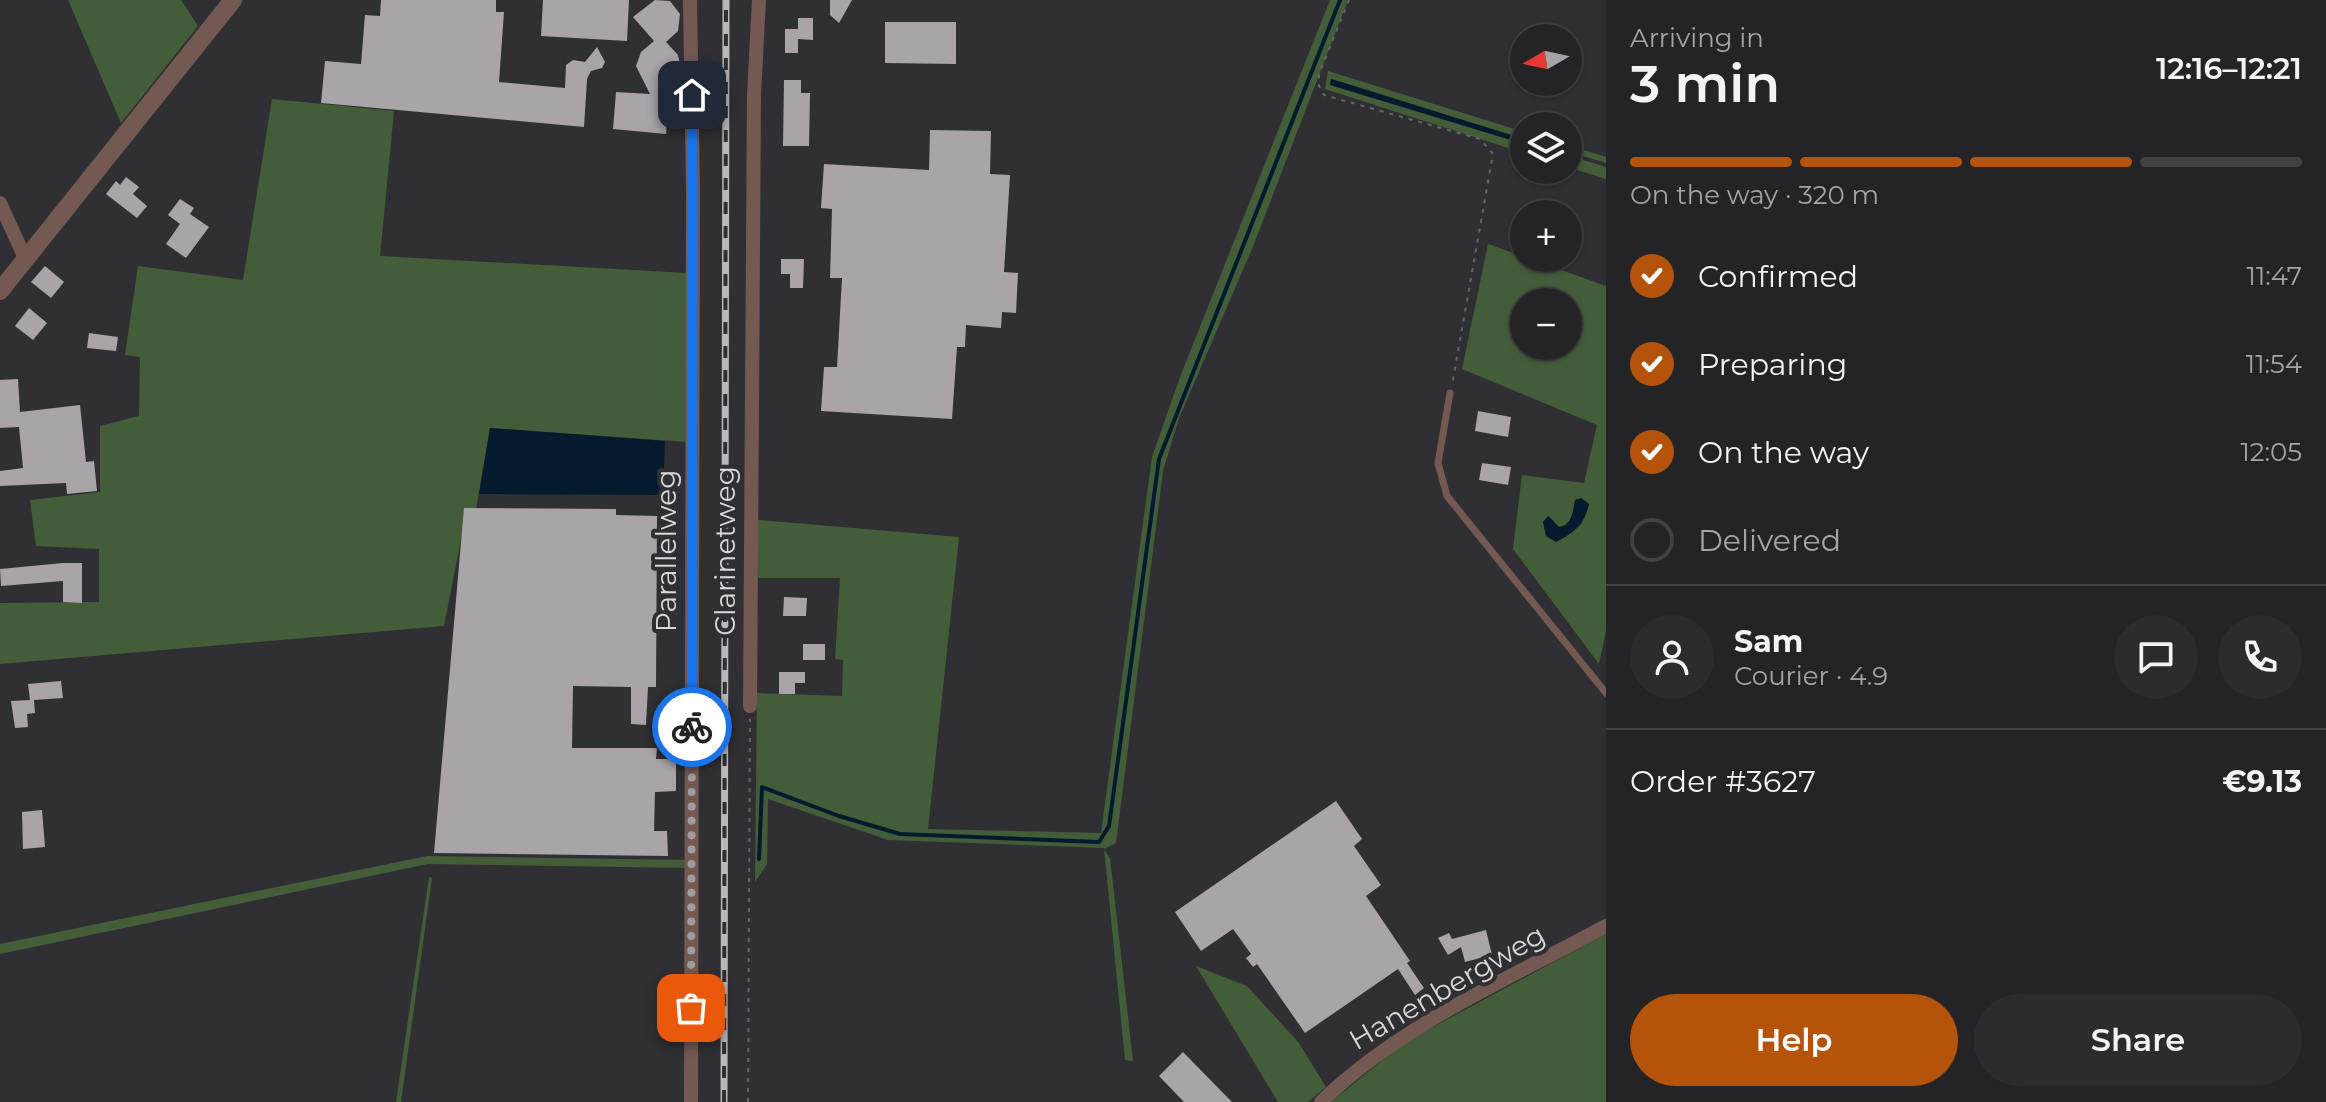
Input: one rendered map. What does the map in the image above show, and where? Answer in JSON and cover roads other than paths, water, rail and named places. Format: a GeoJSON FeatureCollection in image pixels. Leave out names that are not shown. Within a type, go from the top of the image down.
{"type":"FeatureCollection","features":[{"type":"Feature","properties":{"kind":"street"},"geometry":{"type":"LineString","coordinates":[[0,291],[233,0]]}},
{"type":"Feature","properties":{"kind":"street","name":"Parallelweg"},"geometry":{"type":"LineString","coordinates":[[690,0],[693,190],[691,1102]]}},
{"type":"Feature","properties":{"kind":"street","name":"Clarinetweg"},"geometry":{"type":"LineString","coordinates":[[750,706],[753,171],[759,0]]}},
{"type":"Feature","properties":{"kind":"street"},"geometry":{"type":"LineString","coordinates":[[0,203],[25,258]]}},
{"type":"Feature","properties":{"kind":"street","name":"Hanenbergweg"},"geometry":{"type":"LineString","coordinates":[[1321,1102],[1354,1070],[1388,1045],[1606,926]]}},
{"type":"Feature","properties":{"kind":"lane"},"geometry":{"type":"LineString","coordinates":[[1450,393],[1438,463],[1447,496],[1606,693]]}},
{"type":"Feature","properties":{"kind":"water"},"geometry":{"type":"Polygon","coordinates":[[[1331,79],[1510,135],[1510,140],[1330,85],[1331,79]]]}},
{"type":"Feature","properties":{"kind":"water"},"geometry":{"type":"Polygon","coordinates":[[[490,428],[665,441],[663,495],[479,494],[490,428]]]}},
{"type":"Feature","properties":{"kind":"water"},"geometry":{"type":"Polygon","coordinates":[[[1581,498],[1589,504],[1578,527],[1556,542],[1546,536],[1543,522],[1548,516],[1559,527],[1567,524],[1575,500],[1581,498]]]}},
{"type":"Feature","properties":{"kind":"waterway"},"geometry":{"type":"LineString","coordinates":[[759,859],[762,787],[839,816],[900,834],[1099,842],[1109,826],[1159,459],[1340,0]]}},
{"type":"Feature","properties":{"kind":"railway"},"geometry":{"type":"LineString","coordinates":[[724,1102],[726,0]]}}]}
